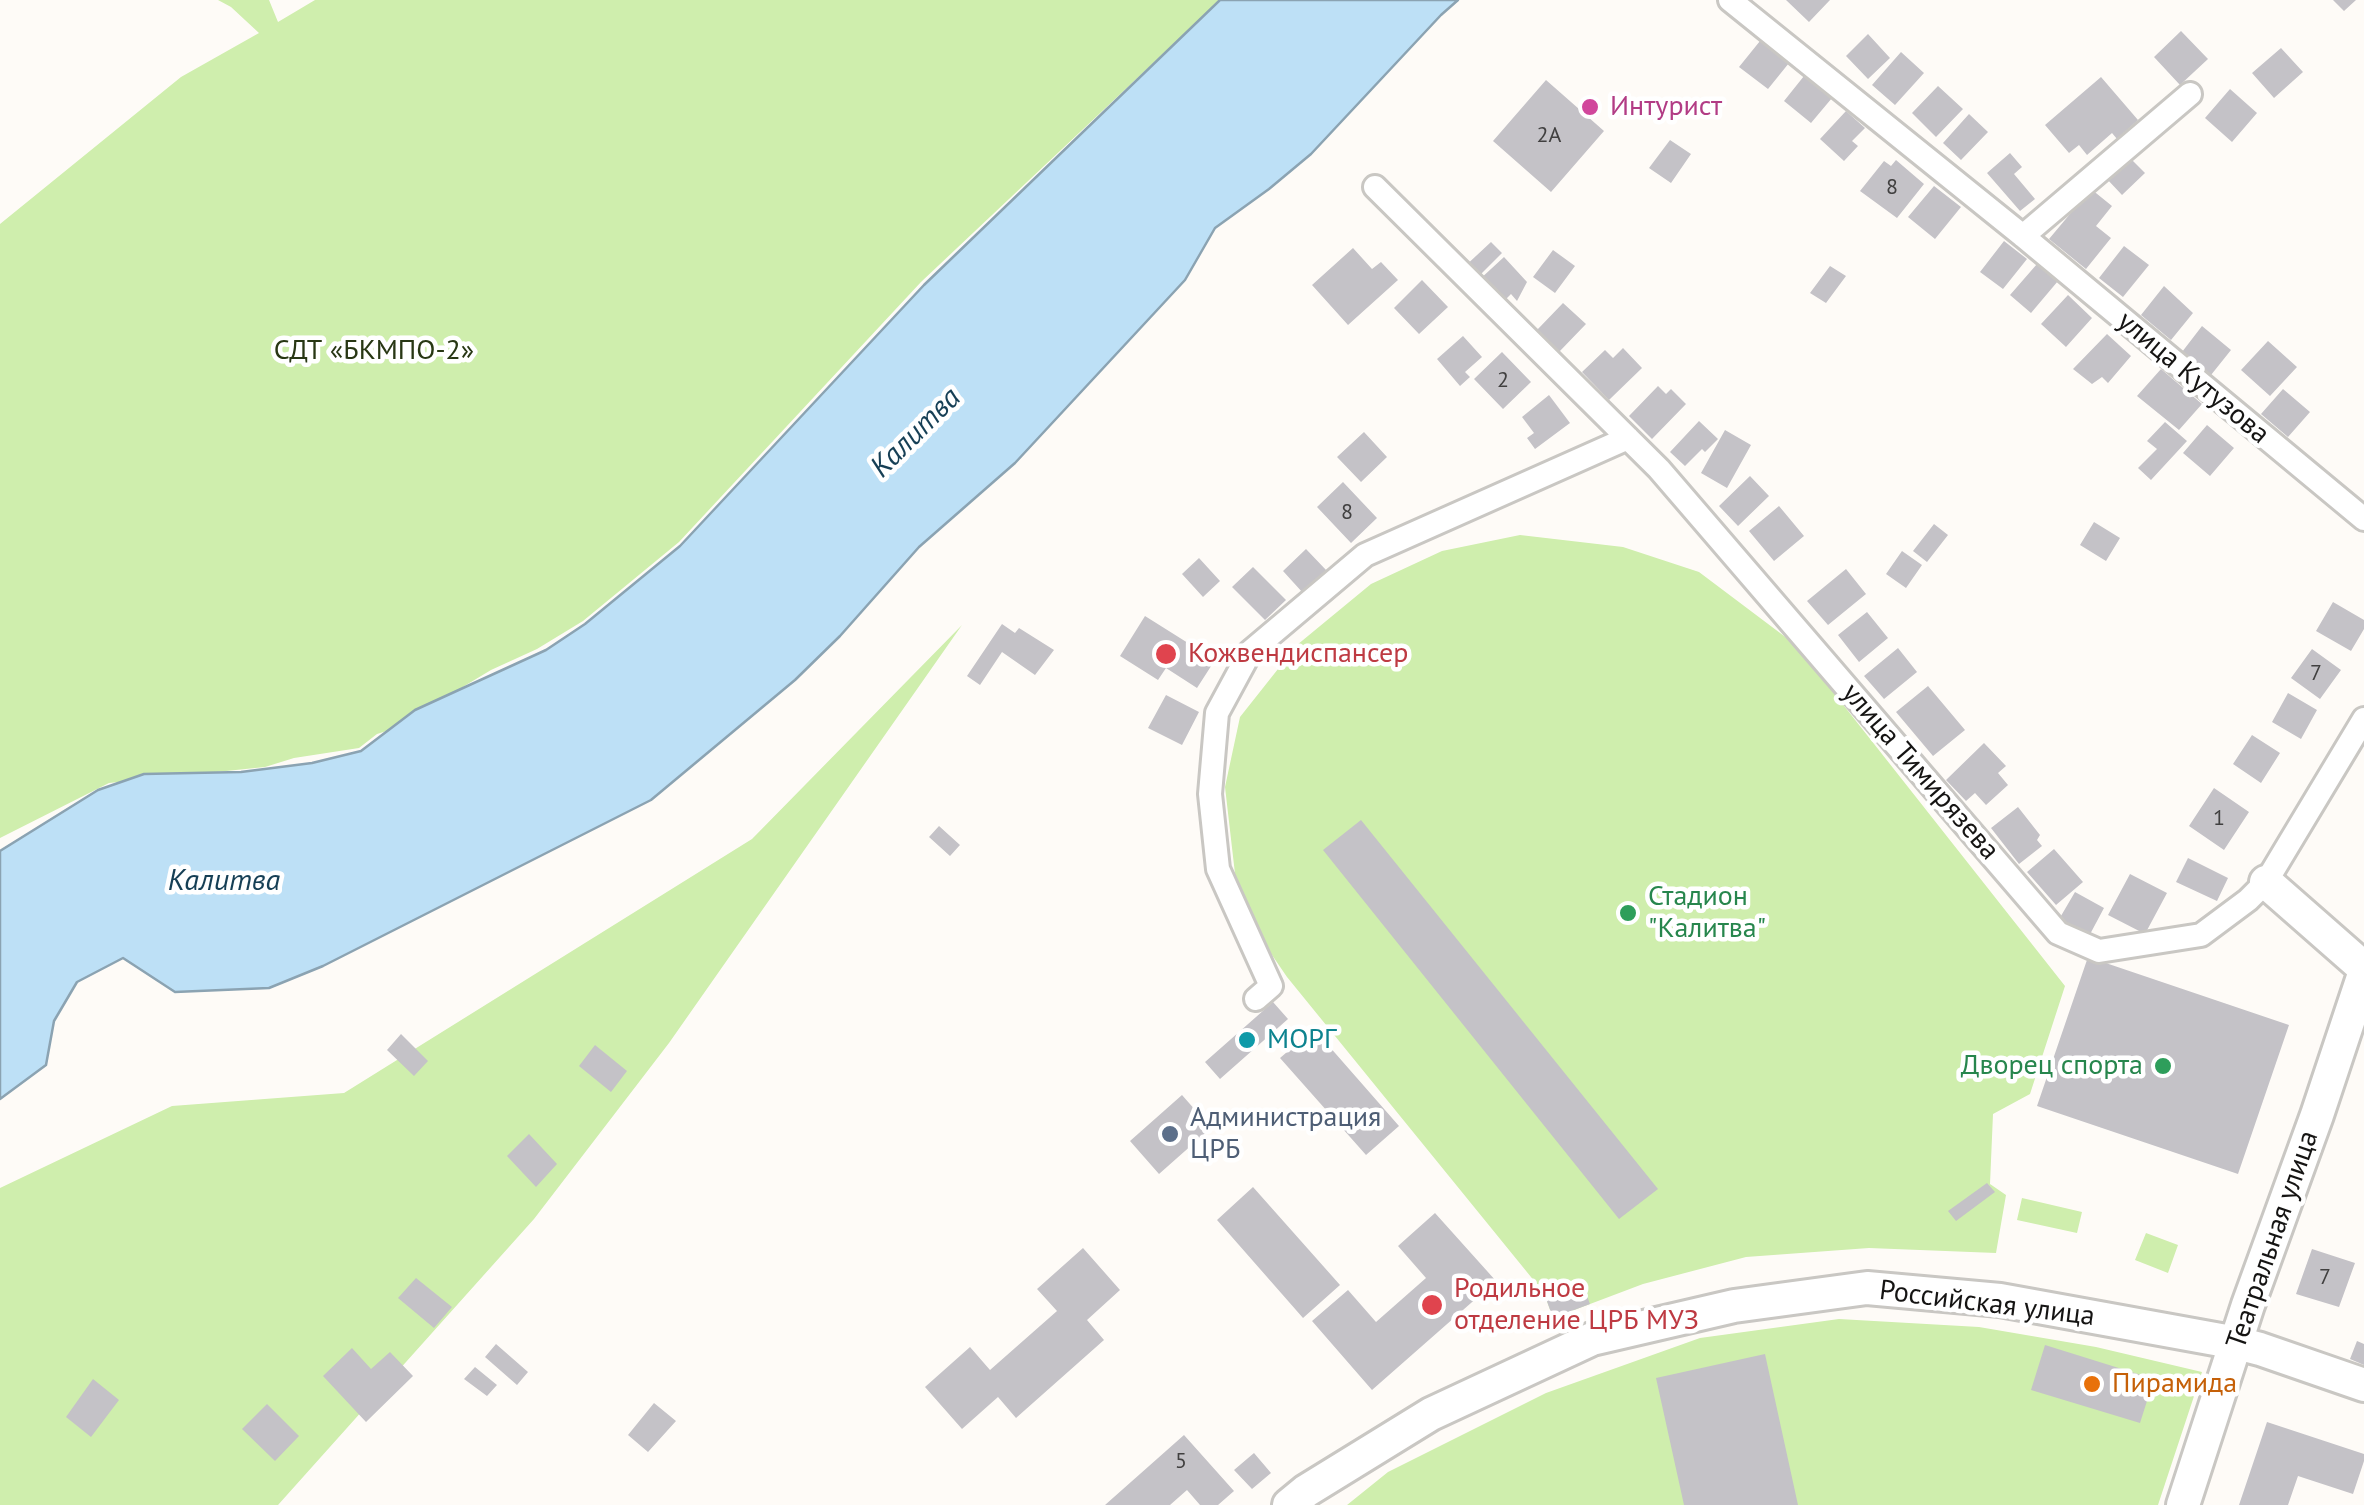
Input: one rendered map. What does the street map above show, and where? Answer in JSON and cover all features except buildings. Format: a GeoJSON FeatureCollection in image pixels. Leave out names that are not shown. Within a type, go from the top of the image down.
{"type":"FeatureCollection","features":[{"type":"Feature","properties":{"kind":"street","name":"улица Кутузова"},"geometry":{"type":"LineString","coordinates":[[1730,0],[2364,519]]}},
{"type":"Feature","properties":{"kind":"street"},"geometry":{"type":"LineString","coordinates":[[2022,236],[2190,94]]}},
{"type":"Feature","properties":{"kind":"street","name":"улица Тимирязева"},"geometry":{"type":"LineString","coordinates":[[1376,187],[1659,469],[2058,933],[2099,952],[2201,936],[2266,882],[2364,719]]}},
{"type":"Feature","properties":{"kind":"street"},"geometry":{"type":"LineString","coordinates":[[1256,999],[1272,986],[1218,869],[1210,794],[1217,713],[1250,652],[1365,555],[1628,438]]}},
{"type":"Feature","properties":{"kind":"street"},"geometry":{"type":"LineString","coordinates":[[2266,882],[2364,971]]}},
{"type":"Feature","properties":{"kind":"street","name":"Театральная улица"},"geometry":{"type":"LineString","coordinates":[[2183,1505],[2364,971]]}},
{"type":"Feature","properties":{"kind":"street","name":"Российская улица"},"geometry":{"type":"LineString","coordinates":[[1290,1505],[1306,1491],[1431,1414],[1592,1339],[1734,1306],[1868,1288],[2000,1300],[2237,1343],[2364,1385]]}},
{"type":"Feature","properties":{"kind":"green space","name":"СДТ «БКМПО-2»"},"geometry":{"type":"Polygon","coordinates":[[[218,0],[269,0],[278,22],[315,0],[1220,0],[921,282],[679,542],[583,621],[393,729],[377,734],[359,748],[294,758],[265,767],[109,783],[0,838],[0,224],[181,77],[259,33],[218,0]]]}},
{"type":"Feature","properties":{"kind":"green space","name":"Стадион \"Калитва\""},"geometry":{"type":"Polygon","coordinates":[[[1520,535],[1623,547],[1699,572],[1796,645],[2065,986],[2030,1094],[1993,1114],[1990,1184],[2006,1195],[1996,1253],[1869,1248],[1746,1257],[1643,1284],[1553,1318],[1544,1293],[1287,977],[1259,936],[1237,891],[1225,787],[1240,717],[1297,645],[1371,584],[1442,551],[1520,535]]]}},
{"type":"Feature","properties":{"kind":"green space"},"geometry":{"type":"Polygon","coordinates":[[[962,625],[669,1043],[534,1219],[278,1505],[0,1505],[0,1188],[172,1106],[344,1093],[752,839],[962,625]]]}},
{"type":"Feature","properties":{"kind":"green space"},"geometry":{"type":"Polygon","coordinates":[[[2022,1198],[2082,1212],[2077,1233],[2017,1220],[2022,1198]]]}},
{"type":"Feature","properties":{"kind":"green space"},"geometry":{"type":"Polygon","coordinates":[[[2146,1233],[2178,1245],[2168,1273],[2135,1260],[2146,1233]]]}},
{"type":"Feature","properties":{"kind":"green space"},"geometry":{"type":"Polygon","coordinates":[[[1839,1319],[1979,1327],[2096,1347],[2202,1372],[2158,1505],[1347,1505],[1388,1472],[1546,1393],[1700,1338],[1839,1319]]]}},
{"type":"Feature","properties":{"kind":"water","name":"Калитва"},"geometry":{"type":"Polygon","coordinates":[[[1220,0],[1458,0],[1311,154],[1215,228],[1185,280],[1015,463],[919,547],[795,680],[651,800],[323,966],[269,988],[175,992],[123,958],[77,982],[54,1021],[46,1065],[0,1099],[0,851],[98,790],[144,774],[241,772],[312,763],[361,751],[415,710],[546,650],[585,624],[680,546],[924,285],[1220,0]]]}},
{"type":"Feature","properties":{"kind":"place","name":"Интурист"},"geometry":{"type":"Point","coordinates":[1590,107]}},
{"type":"Feature","properties":{"kind":"place","name":"Кожвендиспансер"},"geometry":{"type":"Point","coordinates":[1166,654]}},
{"type":"Feature","properties":{"kind":"place","name":"Стадион \"Калитва\""},"geometry":{"type":"Point","coordinates":[1628,913]}},
{"type":"Feature","properties":{"kind":"place","name":"МОРГ"},"geometry":{"type":"Point","coordinates":[1247,1040]}},
{"type":"Feature","properties":{"kind":"place","name":"Дворец спорта"},"geometry":{"type":"Point","coordinates":[2163,1066]}},
{"type":"Feature","properties":{"kind":"place","name":"Администрация ЦРБ"},"geometry":{"type":"Point","coordinates":[1170,1134]}},
{"type":"Feature","properties":{"kind":"place","name":"Родильное отделение ЦРБ МУЗ"},"geometry":{"type":"Point","coordinates":[1432,1305]}},
{"type":"Feature","properties":{"kind":"place","name":"Пирамида"},"geometry":{"type":"Point","coordinates":[2092,1384]}}]}
